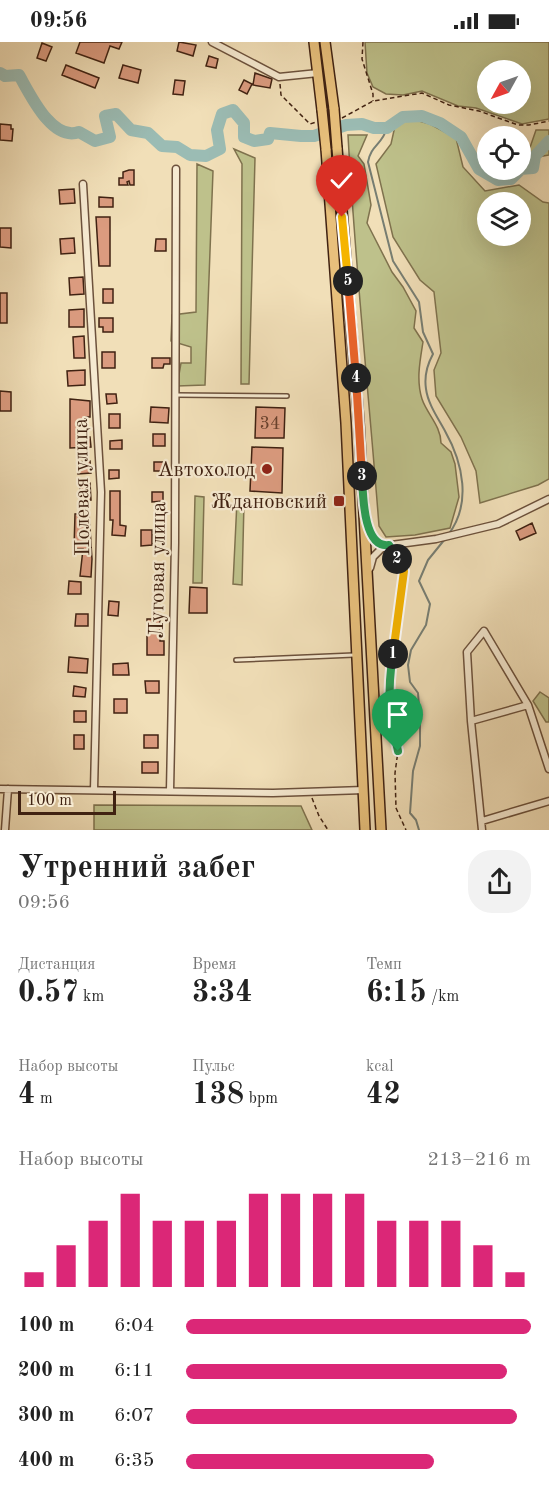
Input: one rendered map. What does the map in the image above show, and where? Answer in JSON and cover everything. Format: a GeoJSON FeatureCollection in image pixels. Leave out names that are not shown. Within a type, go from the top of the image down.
{"type":"FeatureCollection","features":[{"type":"Feature","properties":{"kind":"main road"},"geometry":{"type":"LineString","coordinates":[[314,42],[326,149],[346,423],[365,830]]}},
{"type":"Feature","properties":{"kind":"main road"},"geometry":{"type":"LineString","coordinates":[[326,42],[334,109],[359,422],[381,830]]}},
{"type":"Feature","properties":{"kind":"street"},"geometry":{"type":"LineString","coordinates":[[212,42],[279,76],[318,73]]}},
{"type":"Feature","properties":{"kind":"street","name":"Луговая улица"},"geometry":{"type":"LineString","coordinates":[[170,791],[175,543],[176,169]]}},
{"type":"Feature","properties":{"kind":"street","name":"Полевая улица"},"geometry":{"type":"LineString","coordinates":[[83,184],[101,492],[94,790]]}},
{"type":"Feature","properties":{"kind":"street"},"geometry":{"type":"LineString","coordinates":[[363,497],[370,534],[377,543],[387,546]]}},
{"type":"Feature","properties":{"kind":"street"},"geometry":{"type":"LineString","coordinates":[[368,603],[371,561],[376,552],[387,546],[436,539],[498,524],[549,499]]}},
{"type":"Feature","properties":{"kind":"street"},"geometry":{"type":"LineString","coordinates":[[482,830],[471,722],[467,652],[484,631],[528,705],[549,769]]}},
{"type":"Feature","properties":{"kind":"street"},"geometry":{"type":"LineString","coordinates":[[471,722],[528,705]]}},
{"type":"Feature","properties":{"kind":"street"},"geometry":{"type":"LineString","coordinates":[[5,830],[4,789],[309,792],[364,790]]}},
{"type":"Feature","properties":{"kind":"street"},"geometry":{"type":"LineString","coordinates":[[482,821],[549,801]]}},
{"type":"Feature","properties":{"kind":"lane"},"geometry":{"type":"LineString","coordinates":[[175,394],[287,396]]}},
{"type":"Feature","properties":{"kind":"lane"},"geometry":{"type":"LineString","coordinates":[[236,660],[358,655]]}},
{"type":"Feature","properties":{"kind":"path"},"geometry":{"type":"LineString","coordinates":[[363,42],[362,59],[373,101]]}},
{"type":"Feature","properties":{"kind":"path"},"geometry":{"type":"LineString","coordinates":[[279,76],[281,95],[310,124],[320,122]]}},
{"type":"Feature","properties":{"kind":"path"},"geometry":{"type":"LineString","coordinates":[[342,118],[373,101],[422,93],[449,105],[479,111],[518,125],[549,121]]}},
{"type":"Feature","properties":{"kind":"path"},"geometry":{"type":"LineString","coordinates":[[387,546],[404,571],[388,686],[390,716],[398,751],[395,773],[396,808],[406,830]]}},
{"type":"Feature","properties":{"kind":"path"},"geometry":{"type":"LineString","coordinates":[[309,792],[328,830]]}},
{"type":"Feature","properties":{"kind":"green space"},"geometry":{"type":"Polygon","coordinates":[[[365,42],[549,42],[549,119],[522,124],[493,114],[531,114],[531,60],[477,60],[477,108],[458,106],[422,91],[403,95],[386,94],[373,87],[367,73],[365,42]]]}},
{"type":"Feature","properties":{"kind":"green space"},"geometry":{"type":"Polygon","coordinates":[[[408,118],[430,124],[456,138],[463,167],[485,191],[519,185],[529,192],[477,192],[477,246],[531,246],[531,194],[543,202],[549,203],[549,479],[538,485],[480,503],[476,471],[461,437],[436,396],[434,370],[441,353],[434,292],[420,280],[393,237],[376,164],[391,144],[395,126],[408,118]]]}},
{"type":"Feature","properties":{"kind":"green space"},"geometry":{"type":"Polygon","coordinates":[[[536,130],[549,130],[549,155],[531,158],[531,144],[536,130]]]}},
{"type":"Feature","properties":{"kind":"green space"},"geometry":{"type":"Polygon","coordinates":[[[348,135],[367,135],[358,156],[364,164],[371,205],[367,223],[392,272],[416,311],[414,328],[423,342],[419,378],[420,392],[439,431],[441,443],[451,452],[455,464],[459,497],[450,528],[415,535],[386,537],[379,526],[348,135]]]}},
{"type":"Feature","properties":{"kind":"green space"},"geometry":{"type":"Polygon","coordinates":[[[234,149],[255,158],[249,384],[241,384],[242,164],[234,149]]]}},
{"type":"Feature","properties":{"kind":"green space"},"geometry":{"type":"Polygon","coordinates":[[[197,164],[213,171],[205,385],[177,386],[181,363],[191,363],[191,347],[171,341],[172,315],[196,312],[197,164]]]}},
{"type":"Feature","properties":{"kind":"green space"},"geometry":{"type":"Polygon","coordinates":[[[195,496],[204,497],[202,583],[193,583],[195,496]]]}},
{"type":"Feature","properties":{"kind":"green space"},"geometry":{"type":"Polygon","coordinates":[[[237,501],[244,503],[242,585],[233,584],[237,501]]]}},
{"type":"Feature","properties":{"kind":"green space"},"geometry":{"type":"Polygon","coordinates":[[[540,692],[549,698],[549,722],[546,722],[533,701],[540,692]]]}},
{"type":"Feature","properties":{"kind":"green space"},"geometry":{"type":"Polygon","coordinates":[[[94,805],[301,806],[312,830],[94,830],[94,805]]]}},
{"type":"Feature","properties":{"kind":"building"},"geometry":{"type":"Polygon","coordinates":[[[80,42],[122,42],[119,49],[110,46],[104,63],[76,53],[80,42]]]}},
{"type":"Feature","properties":{"kind":"building"},"geometry":{"type":"Polygon","coordinates":[[[179,42],[196,45],[193,56],[177,51],[179,42]]]}},
{"type":"Feature","properties":{"kind":"building"},"geometry":{"type":"Polygon","coordinates":[[[42,43],[52,47],[46,61],[37,58],[42,43]]]}},
{"type":"Feature","properties":{"kind":"building"},"geometry":{"type":"Polygon","coordinates":[[[209,56],[218,59],[216,68],[206,66],[209,56]]]}},
{"type":"Feature","properties":{"kind":"building"},"geometry":{"type":"Polygon","coordinates":[[[66,65],[99,78],[95,88],[62,75],[66,65]]]}},
{"type":"Feature","properties":{"kind":"building"},"geometry":{"type":"Polygon","coordinates":[[[123,65],[141,70],[138,83],[119,78],[123,65]]]}},
{"type":"Feature","properties":{"kind":"building"},"geometry":{"type":"Polygon","coordinates":[[[255,73],[272,79],[270,88],[253,85],[255,73]]]}},
{"type":"Feature","properties":{"kind":"building"},"geometry":{"type":"Polygon","coordinates":[[[175,80],[185,81],[183,95],[173,94],[175,80]]]}},
{"type":"Feature","properties":{"kind":"building"},"geometry":{"type":"Polygon","coordinates":[[[244,80],[252,84],[247,94],[239,90],[244,80]]]}},
{"type":"Feature","properties":{"kind":"building"},"geometry":{"type":"Polygon","coordinates":[[[0,124],[11,125],[12,141],[0,140],[0,124]]]}},
{"type":"Feature","properties":{"kind":"building"},"geometry":{"type":"Polygon","coordinates":[[[134,170],[134,185],[130,185],[129,181],[128,185],[119,185],[119,178],[123,178],[123,172],[134,170]]]}},
{"type":"Feature","properties":{"kind":"building"},"geometry":{"type":"Polygon","coordinates":[[[74,189],[75,203],[60,204],[59,190],[74,189]]]}},
{"type":"Feature","properties":{"kind":"building"},"geometry":{"type":"Polygon","coordinates":[[[99,197],[113,198],[113,207],[99,207],[99,197]]]}},
{"type":"Feature","properties":{"kind":"building"},"geometry":{"type":"Polygon","coordinates":[[[96,217],[110,217],[110,266],[99,266],[96,217]]]}},
{"type":"Feature","properties":{"kind":"building"},"geometry":{"type":"Polygon","coordinates":[[[0,228],[11,228],[11,248],[0,247],[0,228]]]}},
{"type":"Feature","properties":{"kind":"building"},"geometry":{"type":"Polygon","coordinates":[[[74,238],[75,253],[61,254],[60,239],[74,238]]]}},
{"type":"Feature","properties":{"kind":"building"},"geometry":{"type":"Polygon","coordinates":[[[156,239],[166,239],[166,251],[155,251],[156,239]]]}},
{"type":"Feature","properties":{"kind":"building"},"geometry":{"type":"Polygon","coordinates":[[[83,277],[84,294],[70,295],[69,278],[83,277]]]}},
{"type":"Feature","properties":{"kind":"building"},"geometry":{"type":"Polygon","coordinates":[[[103,289],[113,289],[113,303],[103,303],[103,289]]]}},
{"type":"Feature","properties":{"kind":"building"},"geometry":{"type":"Polygon","coordinates":[[[0,293],[7,293],[7,323],[0,323],[0,293]]]}},
{"type":"Feature","properties":{"kind":"building"},"geometry":{"type":"Polygon","coordinates":[[[84,309],[84,327],[69,327],[69,310],[84,309]]]}},
{"type":"Feature","properties":{"kind":"building"},"geometry":{"type":"Polygon","coordinates":[[[99,318],[113,318],[113,332],[103,332],[103,327],[99,327],[99,318]]]}},
{"type":"Feature","properties":{"kind":"building"},"geometry":{"type":"Polygon","coordinates":[[[84,336],[85,358],[74,358],[73,337],[84,336]]]}},
{"type":"Feature","properties":{"kind":"building"},"geometry":{"type":"Polygon","coordinates":[[[102,352],[115,352],[115,368],[102,368],[102,352]]]}},
{"type":"Feature","properties":{"kind":"building"},"geometry":{"type":"Polygon","coordinates":[[[152,358],[170,358],[170,364],[164,364],[163,368],[152,368],[152,358]]]}},
{"type":"Feature","properties":{"kind":"building"},"geometry":{"type":"Polygon","coordinates":[[[85,370],[85,385],[68,386],[67,371],[85,370]]]}},
{"type":"Feature","properties":{"kind":"building"},"geometry":{"type":"Polygon","coordinates":[[[0,391],[11,392],[11,411],[0,411],[0,391]]]}},
{"type":"Feature","properties":{"kind":"building"},"geometry":{"type":"Polygon","coordinates":[[[106,394],[116,394],[117,403],[107,404],[106,394]]]}},
{"type":"Feature","properties":{"kind":"building"},"geometry":{"type":"Polygon","coordinates":[[[70,399],[90,401],[90,417],[86,417],[87,437],[90,437],[91,447],[70,448],[70,399]]]}},
{"type":"Feature","properties":{"kind":"building"},"geometry":{"type":"Polygon","coordinates":[[[151,407],[169,408],[168,423],[150,422],[151,407]]]}},
{"type":"Feature","properties":{"kind":"building"},"geometry":{"type":"Polygon","coordinates":[[[256,407],[285,408],[284,438],[255,438],[256,407]]]}},
{"type":"Feature","properties":{"kind":"building"},"geometry":{"type":"Polygon","coordinates":[[[109,414],[120,414],[120,428],[109,428],[109,414]]]}},
{"type":"Feature","properties":{"kind":"building"},"geometry":{"type":"Polygon","coordinates":[[[153,434],[165,434],[165,446],[153,446],[153,434]]]}},
{"type":"Feature","properties":{"kind":"building"},"geometry":{"type":"Polygon","coordinates":[[[122,440],[122,449],[110,449],[110,441],[122,440]]]}},
{"type":"Feature","properties":{"kind":"building","name":"Автохолод"},"geometry":{"type":"Polygon","coordinates":[[[252,447],[283,448],[282,493],[250,491],[252,447]]]}},
{"type":"Feature","properties":{"kind":"building"},"geometry":{"type":"Polygon","coordinates":[[[90,461],[91,473],[78,474],[77,462],[90,461]]]}},
{"type":"Feature","properties":{"kind":"building"},"geometry":{"type":"Polygon","coordinates":[[[154,462],[164,462],[164,471],[154,471],[154,462]]]}},
{"type":"Feature","properties":{"kind":"building"},"geometry":{"type":"Polygon","coordinates":[[[109,470],[119,470],[119,478],[109,479],[109,470]]]}},
{"type":"Feature","properties":{"kind":"building"},"geometry":{"type":"Polygon","coordinates":[[[90,483],[91,500],[80,501],[80,484],[90,483]]]}},
{"type":"Feature","properties":{"kind":"building"},"geometry":{"type":"Polygon","coordinates":[[[110,491],[120,491],[120,525],[126,526],[125,536],[112,535],[110,491]]]}},
{"type":"Feature","properties":{"kind":"building"},"geometry":{"type":"Polygon","coordinates":[[[152,492],[163,492],[163,501],[152,502],[152,492]]]}},
{"type":"Feature","properties":{"kind":"building"},"geometry":{"type":"Polygon","coordinates":[[[89,513],[91,577],[80,576],[83,549],[74,549],[75,514],[89,513]]]}},
{"type":"Feature","properties":{"kind":"building"},"geometry":{"type":"Polygon","coordinates":[[[532,523],[536,533],[520,540],[516,531],[532,523]]]}},
{"type":"Feature","properties":{"kind":"building"},"geometry":{"type":"Polygon","coordinates":[[[141,530],[152,530],[152,545],[141,546],[141,530]]]}},
{"type":"Feature","properties":{"kind":"building"},"geometry":{"type":"Polygon","coordinates":[[[69,581],[81,582],[81,594],[68,594],[69,581]]]}},
{"type":"Feature","properties":{"kind":"building"},"geometry":{"type":"Polygon","coordinates":[[[190,587],[207,588],[207,613],[189,613],[190,587]]]}},
{"type":"Feature","properties":{"kind":"building"},"geometry":{"type":"Polygon","coordinates":[[[109,601],[119,602],[118,616],[108,615],[109,601]]]}},
{"type":"Feature","properties":{"kind":"building"},"geometry":{"type":"Polygon","coordinates":[[[76,614],[88,614],[88,626],[75,626],[76,614]]]}},
{"type":"Feature","properties":{"kind":"building"},"geometry":{"type":"Polygon","coordinates":[[[147,619],[160,619],[160,641],[164,641],[164,655],[147,655],[147,619]]]}},
{"type":"Feature","properties":{"kind":"building"},"geometry":{"type":"Polygon","coordinates":[[[69,657],[88,659],[87,673],[68,672],[69,657]]]}},
{"type":"Feature","properties":{"kind":"building"},"geometry":{"type":"Polygon","coordinates":[[[128,663],[129,675],[113,675],[113,664],[128,663]]]}},
{"type":"Feature","properties":{"kind":"building"},"geometry":{"type":"Polygon","coordinates":[[[145,681],[159,681],[159,693],[146,693],[145,681]]]}},
{"type":"Feature","properties":{"kind":"building"},"geometry":{"type":"Polygon","coordinates":[[[74,686],[86,688],[85,697],[73,696],[74,686]]]}},
{"type":"Feature","properties":{"kind":"building"},"geometry":{"type":"Polygon","coordinates":[[[114,699],[127,699],[127,713],[114,713],[114,699]]]}},
{"type":"Feature","properties":{"kind":"building"},"geometry":{"type":"Polygon","coordinates":[[[74,711],[86,711],[86,722],[74,722],[74,711]]]}},
{"type":"Feature","properties":{"kind":"building"},"geometry":{"type":"Polygon","coordinates":[[[74,735],[84,735],[84,749],[74,749],[74,735]]]}},
{"type":"Feature","properties":{"kind":"building"},"geometry":{"type":"Polygon","coordinates":[[[144,735],[158,735],[158,748],[144,748],[144,735]]]}},
{"type":"Feature","properties":{"kind":"building"},"geometry":{"type":"Polygon","coordinates":[[[142,762],[158,762],[158,773],[142,773],[142,762]]]}},
{"type":"Feature","properties":{"kind":"waterway"},"geometry":{"type":"LineString","coordinates":[[0,73],[5,76],[19,75],[43,114],[60,130],[69,133],[79,132],[95,141],[110,137],[105,116],[116,114],[131,130],[148,133],[162,146],[177,147],[190,155],[206,156],[220,149],[217,130],[222,114],[233,110],[244,123],[244,137],[254,141],[268,139],[270,133],[314,136],[346,125],[362,124],[374,128],[387,128],[403,117],[422,116],[440,123],[461,137],[477,165]]}},
{"type":"Feature","properties":{"kind":"waterway"},"geometry":{"type":"LineString","coordinates":[[387,128],[369,156],[368,162],[393,261],[419,302],[423,332],[433,354],[426,375],[427,395],[451,443],[460,470],[462,483],[460,510],[456,523],[448,535]]}},
{"type":"Feature","properties":{"kind":"waterway"},"geometry":{"type":"LineString","coordinates":[[531,168],[533,168],[535,156],[549,141]]}},
{"type":"Feature","properties":{"kind":"waterway"},"geometry":{"type":"LineString","coordinates":[[419,830],[416,820],[410,813],[413,771],[420,746],[420,719],[418,693],[410,682],[408,665],[411,650],[426,625],[430,604],[419,581],[428,560],[445,539]]}},
{"type":"Feature","properties":{"kind":"place","name":"Автохолод"},"geometry":{"type":"Point","coordinates":[267,469]}},
{"type":"Feature","properties":{"kind":"place","name":"Ждановский"},"geometry":{"type":"Point","coordinates":[339,501]}},
{"type":"Feature","properties":{"kind":"route"},"geometry":{"type":"LineString","coordinates":[[342,217],[363,497],[372,538],[384,546],[389,545],[404,571],[388,686],[390,716],[398,751]]}}]}
